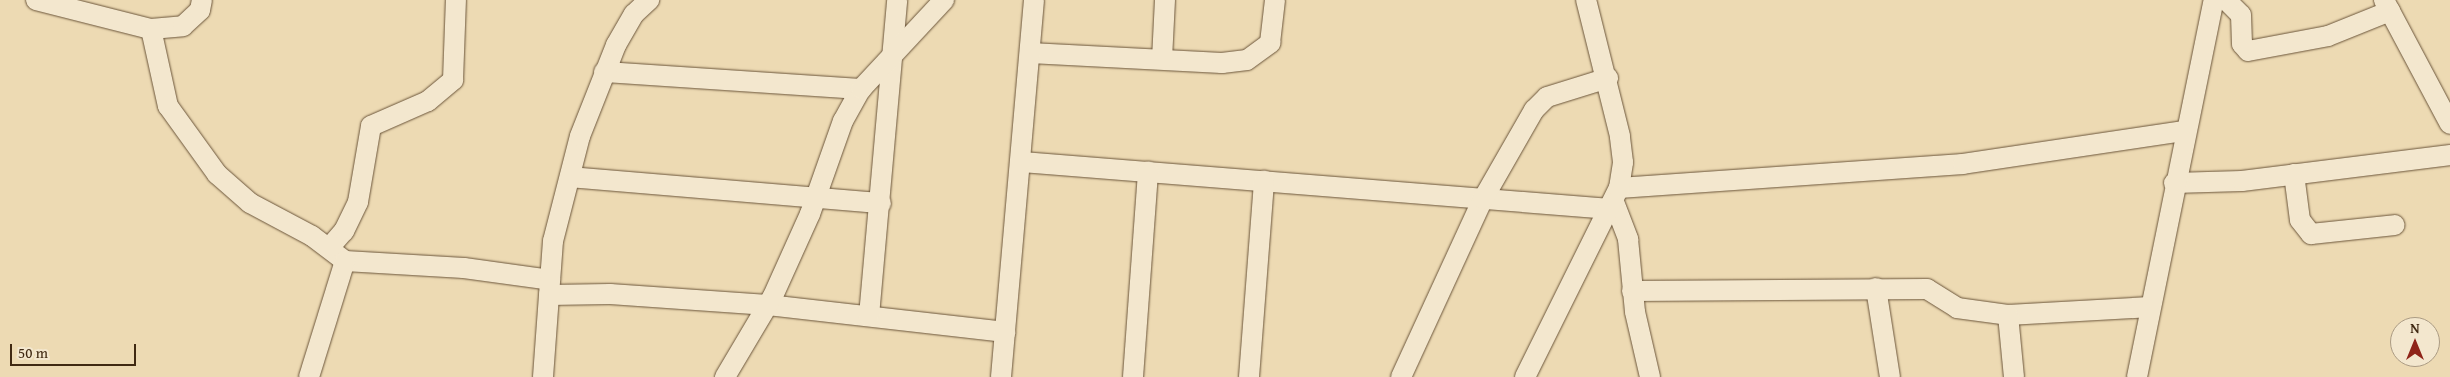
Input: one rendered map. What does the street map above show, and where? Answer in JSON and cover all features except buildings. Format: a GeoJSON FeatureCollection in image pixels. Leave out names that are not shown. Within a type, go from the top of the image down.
{"type":"FeatureCollection","features":[{"type":"Feature","properties":{"kind":"street"},"geometry":{"type":"LineString","coordinates":[[36,0],[151,29],[183,26],[200,10],[202,0]]}},
{"type":"Feature","properties":{"kind":"street"},"geometry":{"type":"LineString","coordinates":[[329,248],[344,231],[358,202],[371,126],[428,101],[453,80],[456,0]]}},
{"type":"Feature","properties":{"kind":"street"},"geometry":{"type":"LineString","coordinates":[[543,377],[553,241],[570,177],[604,72],[634,14],[648,0]]}},
{"type":"Feature","properties":{"kind":"street"},"geometry":{"type":"LineString","coordinates":[[869,316],[881,203],[891,54],[897,0]]}},
{"type":"Feature","properties":{"kind":"street"},"geometry":{"type":"LineString","coordinates":[[725,377],[768,305],[816,198],[843,121],[861,89],[891,54],[944,0]]}},
{"type":"Feature","properties":{"kind":"street"},"geometry":{"type":"LineString","coordinates":[[1001,377],[1022,162],[1034,0]]}},
{"type":"Feature","properties":{"kind":"street"},"geometry":{"type":"LineString","coordinates":[[1162,60],[1166,0]]}},
{"type":"Feature","properties":{"kind":"street"},"geometry":{"type":"LineString","coordinates":[[1030,53],[1222,63],[1260,54],[1270,43],[1275,0]]}},
{"type":"Feature","properties":{"kind":"street"},"geometry":{"type":"LineString","coordinates":[[1525,377],[1614,200],[1623,162],[1608,78],[1586,0]]}},
{"type":"Feature","properties":{"kind":"street"},"geometry":{"type":"LineString","coordinates":[[2137,377],[2174,183],[2214,0]]}},
{"type":"Feature","properties":{"kind":"street"},"geometry":{"type":"LineString","coordinates":[[2226,0],[2241,15],[2242,44],[2248,51],[2328,36],[2387,6],[2450,124]]}},
{"type":"Feature","properties":{"kind":"street"},"geometry":{"type":"LineString","coordinates":[[151,29],[168,106],[217,174],[250,203],[329,248],[345,261],[464,268],[550,288],[768,305],[1005,332]]}},
{"type":"Feature","properties":{"kind":"street"},"geometry":{"type":"LineString","coordinates":[[604,72],[861,89]]}},
{"type":"Feature","properties":{"kind":"street"},"geometry":{"type":"LineString","coordinates":[[1401,377],[1483,199],[1534,110],[1547,97],[1608,78]]}},
{"type":"Feature","properties":{"kind":"street"},"geometry":{"type":"LineString","coordinates":[[1022,162],[1483,199],[1614,200],[1963,164],[2186,130]]}},
{"type":"Feature","properties":{"kind":"street"},"geometry":{"type":"LineString","coordinates":[[2174,183],[2294,174],[2450,154]]}},
{"type":"Feature","properties":{"kind":"street"},"geometry":{"type":"LineString","coordinates":[[1133,377],[1148,172]]}},
{"type":"Feature","properties":{"kind":"street"},"geometry":{"type":"LineString","coordinates":[[2294,174],[2300,220],[2311,234],[2395,224]]}},
{"type":"Feature","properties":{"kind":"street"},"geometry":{"type":"LineString","coordinates":[[570,177],[881,203]]}},
{"type":"Feature","properties":{"kind":"street"},"geometry":{"type":"LineString","coordinates":[[1249,377],[1264,181]]}},
{"type":"Feature","properties":{"kind":"street"},"geometry":{"type":"LineString","coordinates":[[1614,200],[1628,239],[1632,291],[1650,377]]}},
{"type":"Feature","properties":{"kind":"street"},"geometry":{"type":"LineString","coordinates":[[309,377],[345,261]]}},
{"type":"Feature","properties":{"kind":"street"},"geometry":{"type":"LineString","coordinates":[[1632,291],[1876,288],[1927,290],[1956,308],[2008,315],[2150,307]]}},
{"type":"Feature","properties":{"kind":"street"},"geometry":{"type":"LineString","coordinates":[[1876,288],[1890,377]]}},
{"type":"Feature","properties":{"kind":"street"},"geometry":{"type":"LineString","coordinates":[[2008,315],[2014,377]]}}]}
